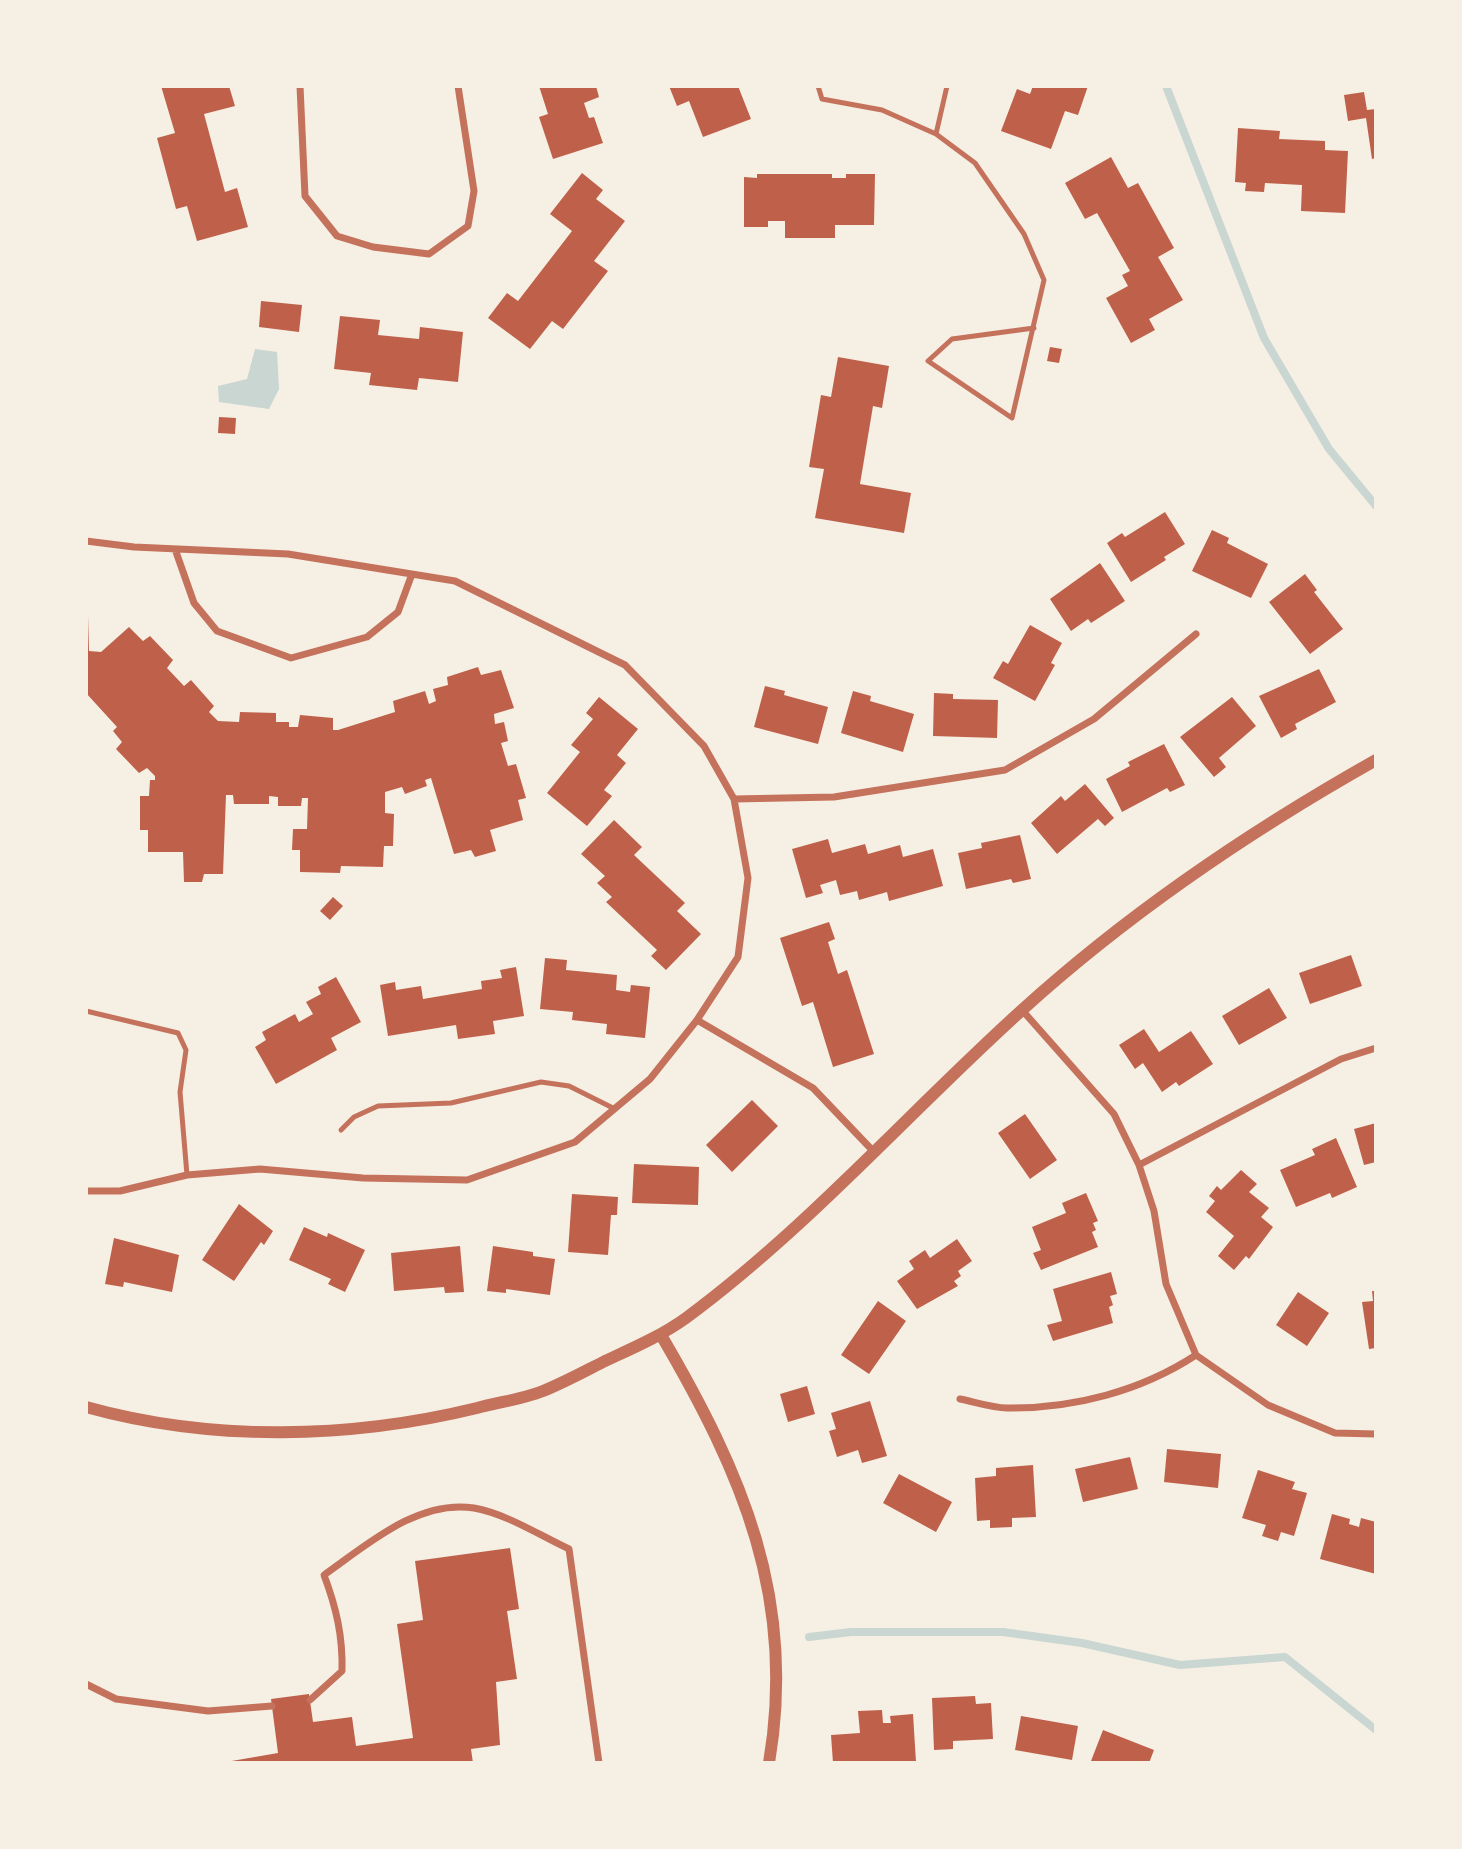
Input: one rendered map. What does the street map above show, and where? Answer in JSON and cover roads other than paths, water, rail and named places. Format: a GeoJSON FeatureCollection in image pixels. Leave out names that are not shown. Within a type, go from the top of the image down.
{"type":"FeatureCollection","features":[{"type":"Feature","properties":{"kind":"street"},"geometry":{"type":"LineString","coordinates":[[300,86],[305,196],[337,236],[373,247],[429,254],[468,226],[474,191],[458,86]]}},
{"type":"Feature","properties":{"kind":"street"},"geometry":{"type":"LineString","coordinates":[[86,541],[174,549],[288,554],[455,581],[625,665],[704,746],[734,799],[748,878],[738,957],[697,1020],[650,1079],[575,1142],[467,1180],[363,1178],[260,1169],[187,1175],[120,1191],[86,1191]]}},
{"type":"Feature","properties":{"kind":"street"},"geometry":{"type":"LineString","coordinates":[[174,549],[194,603],[217,631],[291,658],[368,637],[398,612],[412,574]]}},
{"type":"Feature","properties":{"kind":"street"},"geometry":{"type":"LineString","coordinates":[[734,799],[834,797],[1005,769],[1094,719],[1196,634]]}},
{"type":"Feature","properties":{"kind":"street"},"geometry":{"type":"LineString","coordinates":[[86,1407],[134,1420],[224,1431],[327,1431],[422,1421],[541,1392],[661,1335],[788,1234],[876,1154],[1022,1010],[1144,908],[1301,803],[1376,760]]}},
{"type":"Feature","properties":{"kind":"street"},"geometry":{"type":"LineString","coordinates":[[1022,1010],[1114,1114],[1139,1165],[1154,1211],[1166,1284],[1196,1355],[1268,1405],[1335,1433],[1376,1434]]}},
{"type":"Feature","properties":{"kind":"street"},"geometry":{"type":"LineString","coordinates":[[697,1020],[813,1088],[876,1154]]}},
{"type":"Feature","properties":{"kind":"street"},"geometry":{"type":"LineString","coordinates":[[1139,1165],[1341,1059],[1376,1048]]}},
{"type":"Feature","properties":{"kind":"street"},"geometry":{"type":"LineString","coordinates":[[661,1335],[720,1443],[738,1482],[757,1542],[773,1613],[776,1725],[769,1763]]}},
{"type":"Feature","properties":{"kind":"street"},"geometry":{"type":"LineString","coordinates":[[960,1399],[1005,1409],[1061,1406],[1145,1384],[1196,1355]]}},
{"type":"Feature","properties":{"kind":"street"},"geometry":{"type":"LineString","coordinates":[[310,1700],[342,1671],[342,1644],[336,1608],[324,1576],[422,1512],[473,1508],[509,1520],[569,1549],[599,1763]]}},
{"type":"Feature","properties":{"kind":"street"},"geometry":{"type":"LineString","coordinates":[[86,1684],[116,1699],[208,1711],[272,1706]]}},
{"type":"Feature","properties":{"kind":"lane"},"geometry":{"type":"LineString","coordinates":[[818,86],[822,99],[882,110],[936,134],[975,163],[1024,234],[1044,280],[1034,328],[1012,418],[928,361],[952,339],[1034,328]]}},
{"type":"Feature","properties":{"kind":"lane"},"geometry":{"type":"LineString","coordinates":[[936,134],[947,86]]}},
{"type":"Feature","properties":{"kind":"lane"},"geometry":{"type":"LineString","coordinates":[[86,1011],[178,1033],[186,1049],[180,1092],[187,1175]]}},
{"type":"Feature","properties":{"kind":"lane"},"geometry":{"type":"LineString","coordinates":[[341,1130],[354,1118],[379,1106],[451,1103],[541,1082],[569,1086],[615,1109]]}},
{"type":"Feature","properties":{"kind":"waterway"},"geometry":{"type":"LineString","coordinates":[[1166,86],[1264,338],[1329,449],[1376,506]]}},
{"type":"Feature","properties":{"kind":"waterway"},"geometry":{"type":"LineString","coordinates":[[809,1637],[851,1632],[1003,1632],[1082,1643],[1180,1665],[1285,1657],[1376,1730]]}}]}
